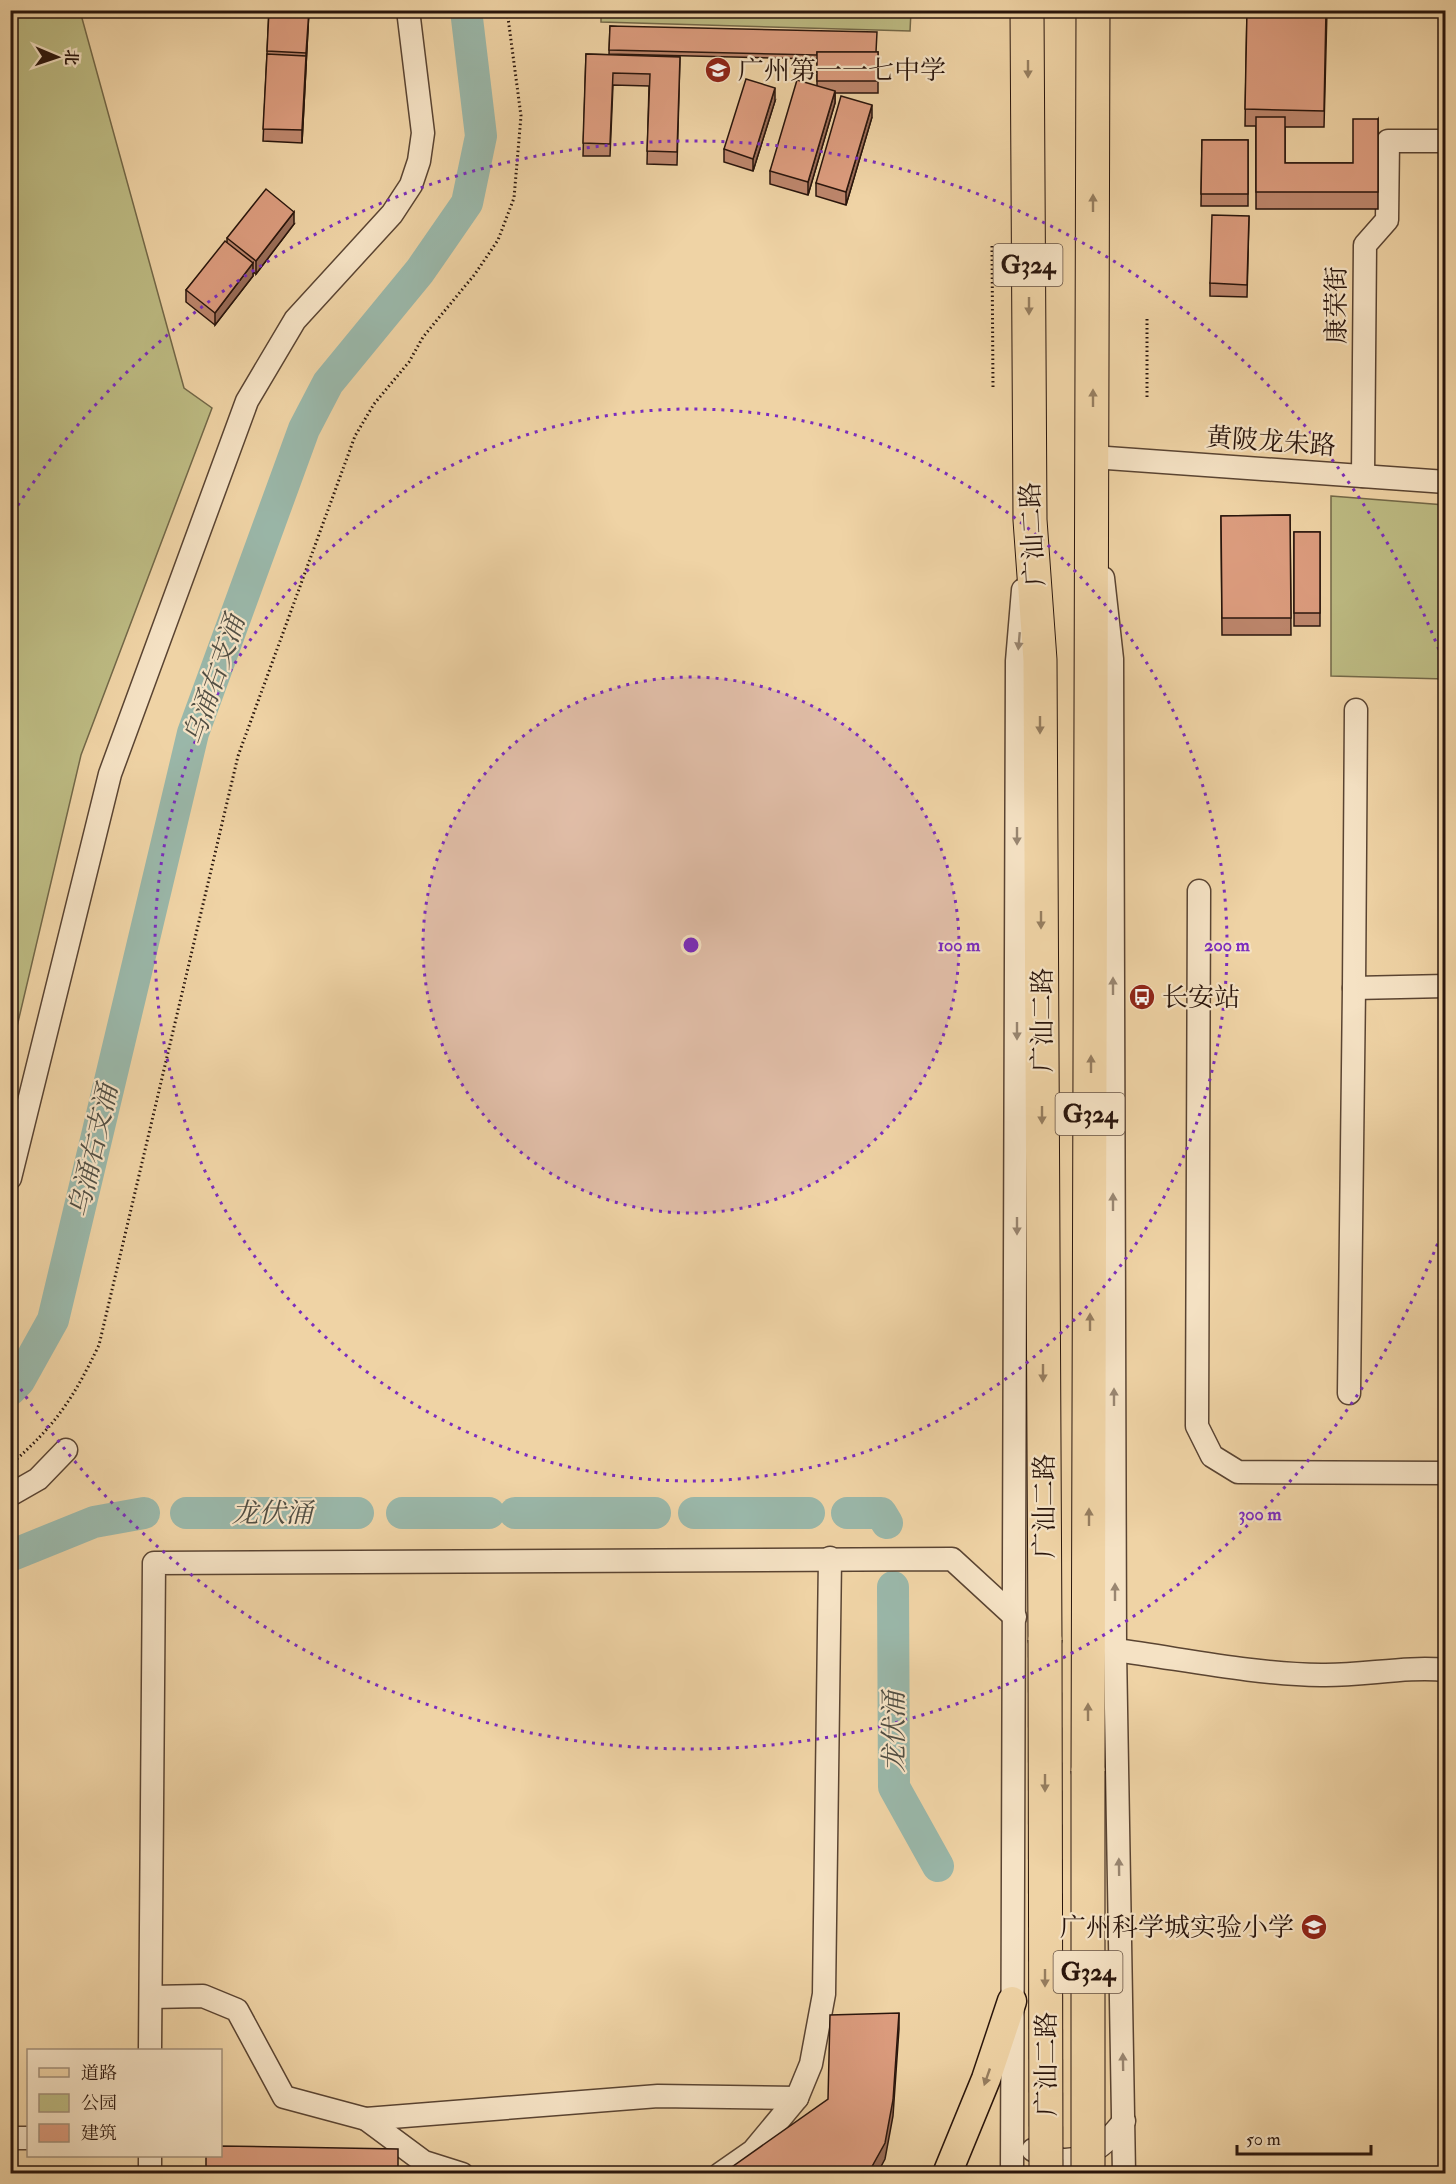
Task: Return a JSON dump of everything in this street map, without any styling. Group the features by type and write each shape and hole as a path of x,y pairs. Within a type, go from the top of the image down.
{"highway":[{"name":"广汕二路","path":"1027,10 1030,520 1040,660 1046,2174"},
{"name":"广汕二路","path":"1088,2174 1093,10"}],"main road":[{"path":"947,2174 982,2089 1012,2001"}],"street":[{"path":"10,1178 110,774 247,401 295,320 392,214 411,185 419,161 423,133 408,10"},
{"name":"康荣街","path":"1363,476 1365,245 1386,220 1388,141 1446,141"},
{"path":"1093,457 1101,562 1112,659 1115,1650 1124,2174"},
{"name":"黄陂龙朱路","path":"1093,457 1446,482"},
{"path":"1012,2174 1017,661 1030,520"},
{"path":"1349,1393 1356,710"},
{"path":"1199,891 1197,1426 1212,1456 1238,1472 1446,1473"},
{"path":"1354,988 1446,986"},
{"path":"10,1495 38,1479 66,1450"},
{"path":"720,2174 753,2151 797,2098 811,2064 824,1994 830,1558"},
{"path":"150,2049 154,1563 952,1559 1014,1617"},
{"path":"1115,1650 1271,1672 1320,1675 1417,1668 1446,1670"},
{"path":"151,1997 203,1996 237,2010 284,2097 366,2119 658,2096 797,2098"},
{"path":"366,2119 424,2168 462,2174"},
{"path":"1013,2123 1028,2147 1055,2158 1070,2159 1083,2158 1098,2151 1124,2121"},
{"path":"10,2138 27,2138"},
{"path":"150,2157 150,2174"}],"path":[{"path":"10,1465 42,1437 75,1394 99,1345 238,756 355,436 375,404 409,362 423,337 476,274 498,240 514,198 521,116 507,10"},
{"path":"992,246 993,387"},
{"path":"1147,319 1147,398"}],"green space":[{"path":"11,10 80,11 184,388 212,408 81,755 11,1052"},
{"path":"601,11 911,11 910,31 601,22"},
{"path":"1331,496 1445,505 1445,679 1331,676"}],"building":[{"path":"269,10 309,10 306,53 267,51"},
{"path":"1247,10 1326,10 1324,111 1245,109"},
{"path":"610,26 877,32 876,52 817,52 817,55 609,50"},
{"path":"817,52 878,52 878,81 817,81"},
{"path":"267,54 306,56 302,130 263,129"},
{"path":"586,54 680,57 677,152 647,151 650,74 613,73 610,144 583,143"},
{"path":"746,79 775,88 753,159 724,149"},
{"path":"797,80 835,91 808,182 770,171"},
{"path":"841,96 872,105 846,192 816,183"},
{"path":"1256,117 1285,117 1285,163 1353,163 1353,119 1378,119 1378,192 1256,192"},
{"path":"1202,140 1248,140 1248,194 1201,194"},
{"path":"266,189 294,212 256,261 227,238"},
{"path":"1212,215 1249,216 1247,285 1210,283"},
{"path":"225,241 253,263 215,313 186,290"},
{"path":"1290,515 1291,618 1222,618 1221,516"},
{"path":"1294,532 1320,532 1320,613 1294,613"},
{"path":"899,2013 893,2100 885,2143 870,2170 865,2174 722,2174 828,2099 830,2015"},
{"path":"222,2146 398,2149 398,2174 206,2174 206,2157 222,2157"},
{"path":"10,2167 87,2167 87,2174 10,2174"}],"waterway":[{"name":"乌涌右支涌","path":"10,1390 19,1381 53,1320 193,733 304,429 328,383 420,271 467,203 481,136 466,10"},
{"name":"龙伏涌","path":"10,1556 94,1522 144,1513"},
{"name":"龙伏涌","path":"186,1513 358,1513"},
{"name":"龙伏涌","path":"402,1513 489,1513"},
{"name":"龙伏涌","path":"515,1513 655,1513"},
{"name":"龙伏涌","path":"694,1513 809,1513"},
{"name":"龙伏涌","path":"847,1513 881,1513 887,1523"},
{"name":"龙伏涌","path":"893,1587 894,1787 938,1866"}],"place":[{"name":"广州第一一七中学","path":"718,70"},
{"name":"长安站","path":"1142,997"},
{"name":"广州科学城实验小学","path":"1314,1927"}]}
